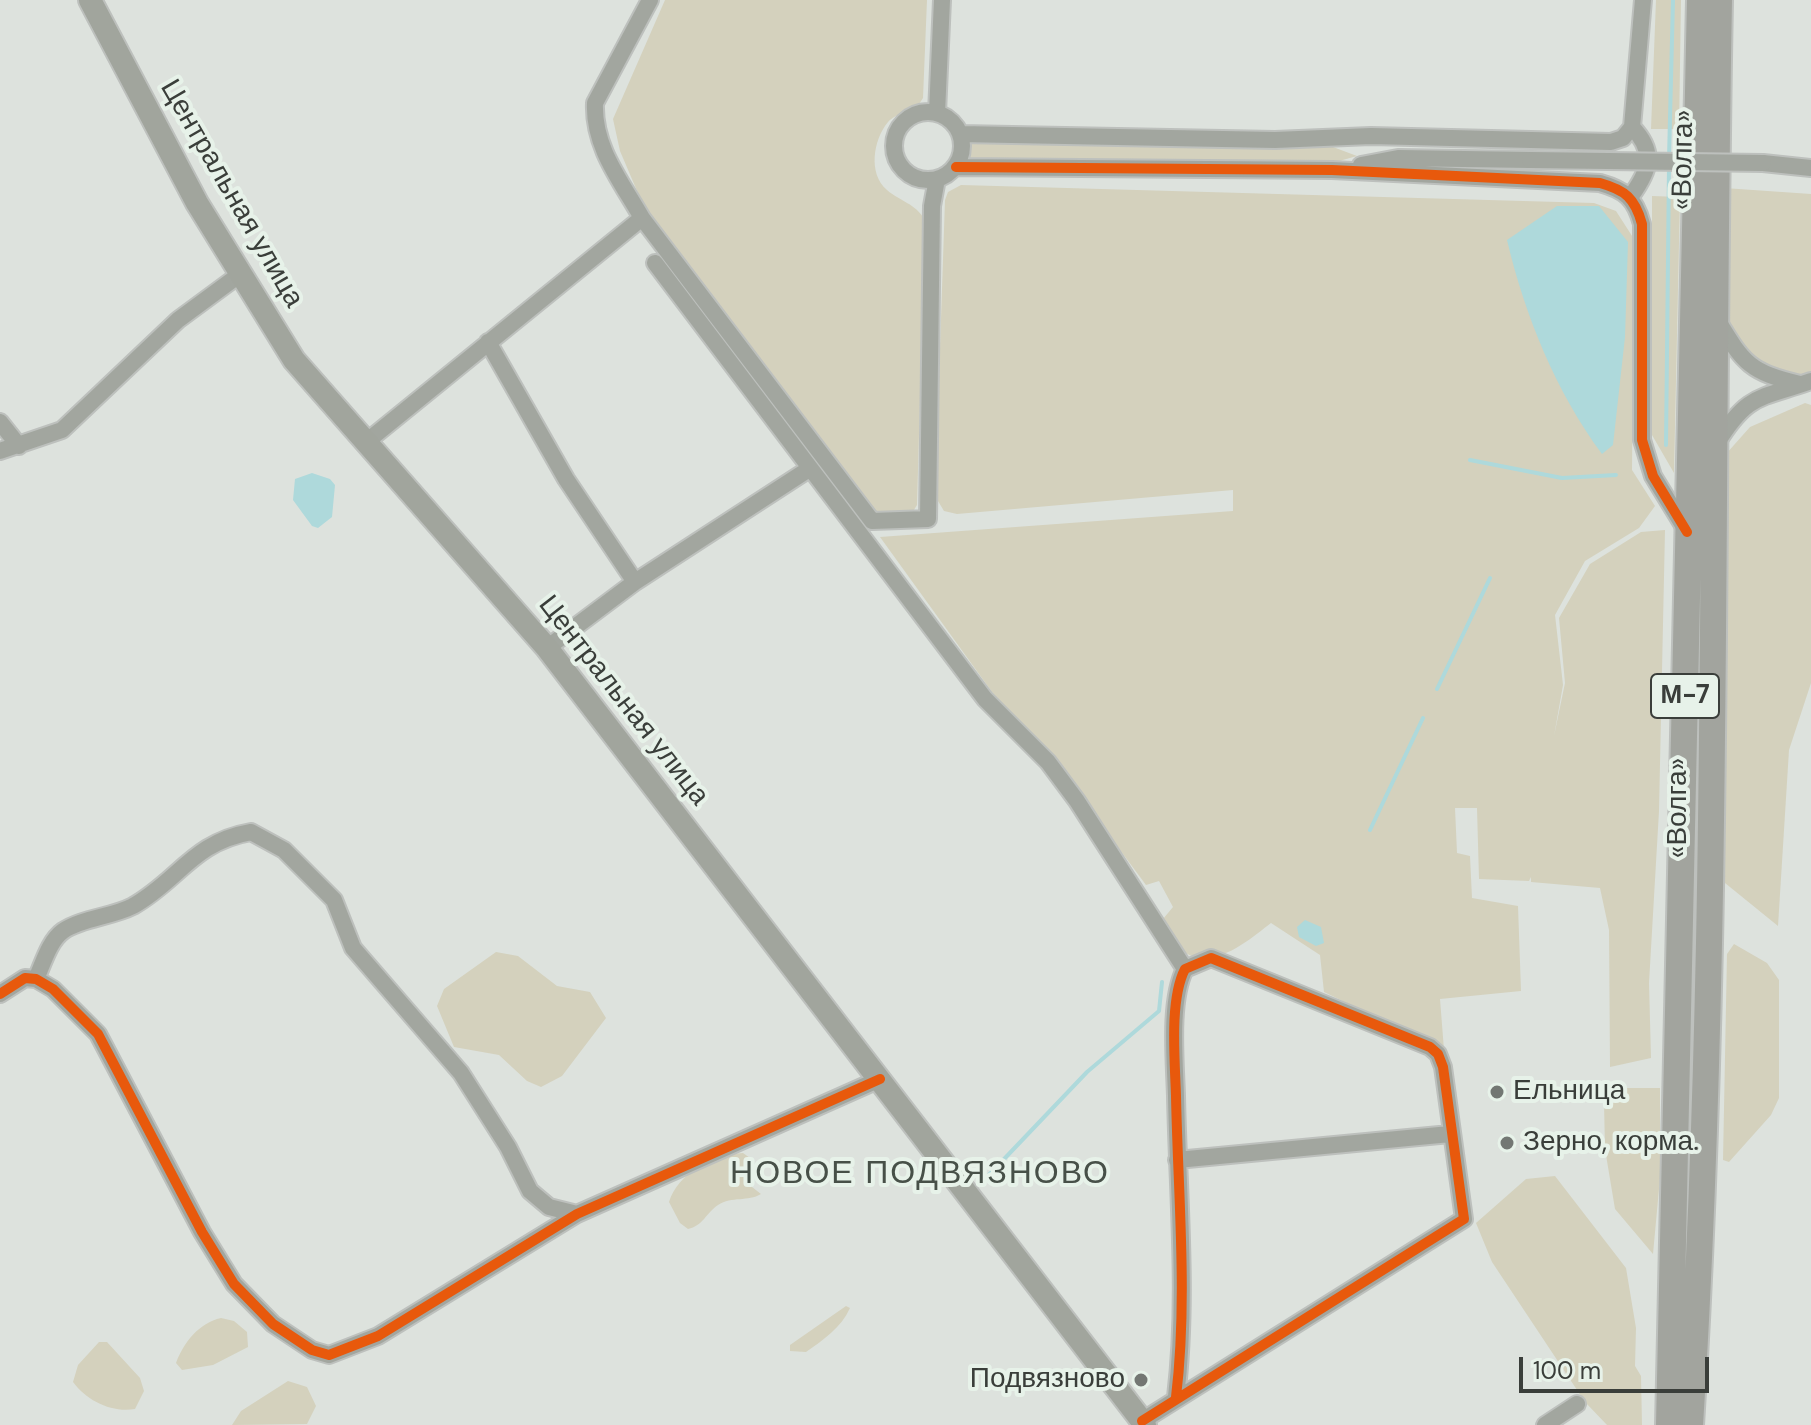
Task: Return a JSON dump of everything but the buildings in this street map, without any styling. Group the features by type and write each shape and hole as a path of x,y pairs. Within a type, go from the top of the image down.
{"highway":[{"name":"«Волга»","path":"1669,1425 1680,1065 1687,532 1700,0"},
{"name":"«Волга»","path":"1690,1425 1704,1198 1719,0"}],"main road":[{"name":"Центральная улица","path":"90,0 239,275 294,360 547,648 1144,1423"}],"street":[{"path":"650,0 595,103 594,121 601,147 642,218 872,521 928,519 932,206 937,179"},
{"path":"937,113 942,0"},
{"path":"960,134 1333,140 1371,136 1611,142 1623,138 1632,127 1643,0"},
{"path":"956,167 961,156 960,134 947,117 926,112 906,120 894,139 894,151 905,171 925,180 937,179 956,167 1332,170 1600,183 1631,196 1639,213 1643,237 1642,440 1653,476 1687,532"},
{"path":"1631,196 1647,172 1649,162 1644,139 1632,127"},
{"path":"1333,140 1398,158"},
{"path":"1332,170 1398,158 1763,163 1811,168"},
{"path":"365,443 642,218"},
{"path":"655,263 985,699 1048,762 1077,801 1185,969"},
{"path":"0,451 62,430 178,320 239,275"},
{"path":"1713,313 1736,352 1763,375 1806,383"},
{"path":"488,342 566,479 635,582"},
{"path":"1714,448 1736,412 1761,395 1806,383"},
{"path":"0,422 19,446"},
{"path":"547,648 635,582 809,469"},
{"path":"36,979 48,951 63,931 130,907 158,891 189,858 212,844 251,832 284,850 334,900 353,948 461,1073 508,1147 530,1191 549,1207 577,1214"},
{"path":"1144,1423 1176,1397 1290,1330 1464,1219 1443,1067 1438,1054 1430,1047 1211,958 1185,969 1177,992 1182,1344 1176,1397"},
{"path":"0,994 25,978 36,979 53,989 98,1034 195,1218 234,1284 273,1324 312,1350 329,1355 378,1336 577,1214 880,1079"},
{"path":"1177,1160 1450,1134"},
{"path":"1545,1425 1577,1404"}],"shaded area":[{"path":"665,0 927,0 923,98 916,107 888,122 879,138 875,157 881,183 917,210 925,220 917,505 912,513 875,519 646,212 620,151 613,119"},
{"path":"1656,0 1681,0 1679,129 1651,129"},
{"path":"970,140 1333,147 1357,156 1332,163 969,159"},
{"path":"961,185 1594,203 1616,211 1634,239 1632,470 1655,506 1639,528 1585,561 1555,615 1563,685 1554,736 1565,683 1559,618 1590,564 1641,532 1665,530 1659,811 1649,983 1651,1058 1610,1067 1609,930 1600,888 1531,882 1531,877 1529,881 1479,879 1477,808 1455,808 1457,853 1470,856 1472,898 1518,906 1521,991 1440,999 1444,1050 1324,992 1320,955 1271,923 1219,956 1195,957 1178,946 1163,919 1173,907 1159,881 1146,885 1062,772 992,692 880,537 1233,511 1233,490 957,514 944,511 935,496 945,200 948,192"},
{"path":"1724,188 1811,194 1811,373 1783,375 1770,369 1746,350 1728,325 1721,302"},
{"path":"1652,196 1680,197 1674,473 1652,435"},
{"path":"1805,403 1811,405 1811,683 1789,750 1778,926 1725,883 1726,454 1750,427"},
{"path":"1734,944 1767,963 1779,980 1779,1098 1771,1115 1729,1162 1723,1160 1727,954"},
{"path":"496,952 518,956 557,986 590,992 606,1018 562,1076 541,1087 527,1081 499,1055 454,1047 437,1006 444,989"},
{"path":"1622,1088 1660,1088 1660,1178 1653,1254 1615,1209 1605,1149 1604,1102"},
{"path":"743,1153 750,1158 752,1187 761,1194 723,1202 688,1229 680,1223 669,1202 680,1182 708,1162"},
{"path":"1555,1176 1626,1268 1636,1328 1635,1366 1641,1376 1642,1425 1607,1425 1585,1402 1492,1262 1476,1223 1526,1179"},
{"path":"846,1306 850,1308 846,1315 825,1338 806,1352 790,1351 790,1345"},
{"path":"221,1318 234,1321 247,1332 248,1347 213,1365 182,1370 176,1363 188,1341 206,1324"},
{"path":"99,1342 107,1342 140,1378 144,1391 135,1409 118,1409 101,1404 85,1395 73,1382 78,1365"},
{"path":"288,1381 307,1387 316,1406 307,1424 232,1425 241,1411"}],"water":[{"path":"1557,206 1599,206 1628,242 1625,337 1613,445 1602,454 1570,405 1544,352 1523,297 1507,240"},
{"path":"312,473 330,479 335,485 332,517 318,528 312,526 293,500 295,479"},
{"path":"1305,920 1321,927 1324,943 1316,946 1299,937 1297,927"}],"waterway":[{"path":"1669,158 1673,0"},
{"path":"1666,445 1669,166"},
{"path":"1470,460 1562,478 1616,475"},
{"path":"1437,689 1490,578"},
{"path":"1370,830 1423,718"},
{"path":"986,1178 1087,1072 1159,1011 1162,982"}],"cycle path":[{"path":"956,167 1332,170 1600,183 1616,189 1632,201 1642,224 1642,440 1653,476 1687,532"},
{"path":"1142,1421 1464,1219 1443,1067 1438,1054 1430,1047 1211,958 1185,969 1175,1014 1182,1285 1176,1397"},
{"path":"0,994 25,978 36,979 53,989 98,1034 202,1232 234,1284 273,1324 312,1350 329,1355 378,1336 577,1214 880,1079"}],"place":[{"name":"Ельница","path":"1497,1092"},
{"name":"Зерно, корма.","path":"1507,1143"},
{"name":"Подвязново","path":"1141,1380"}],"district":[{"name":"НОВОЕ ПОДВЯЗНОВО","path":"920,1175"}]}
